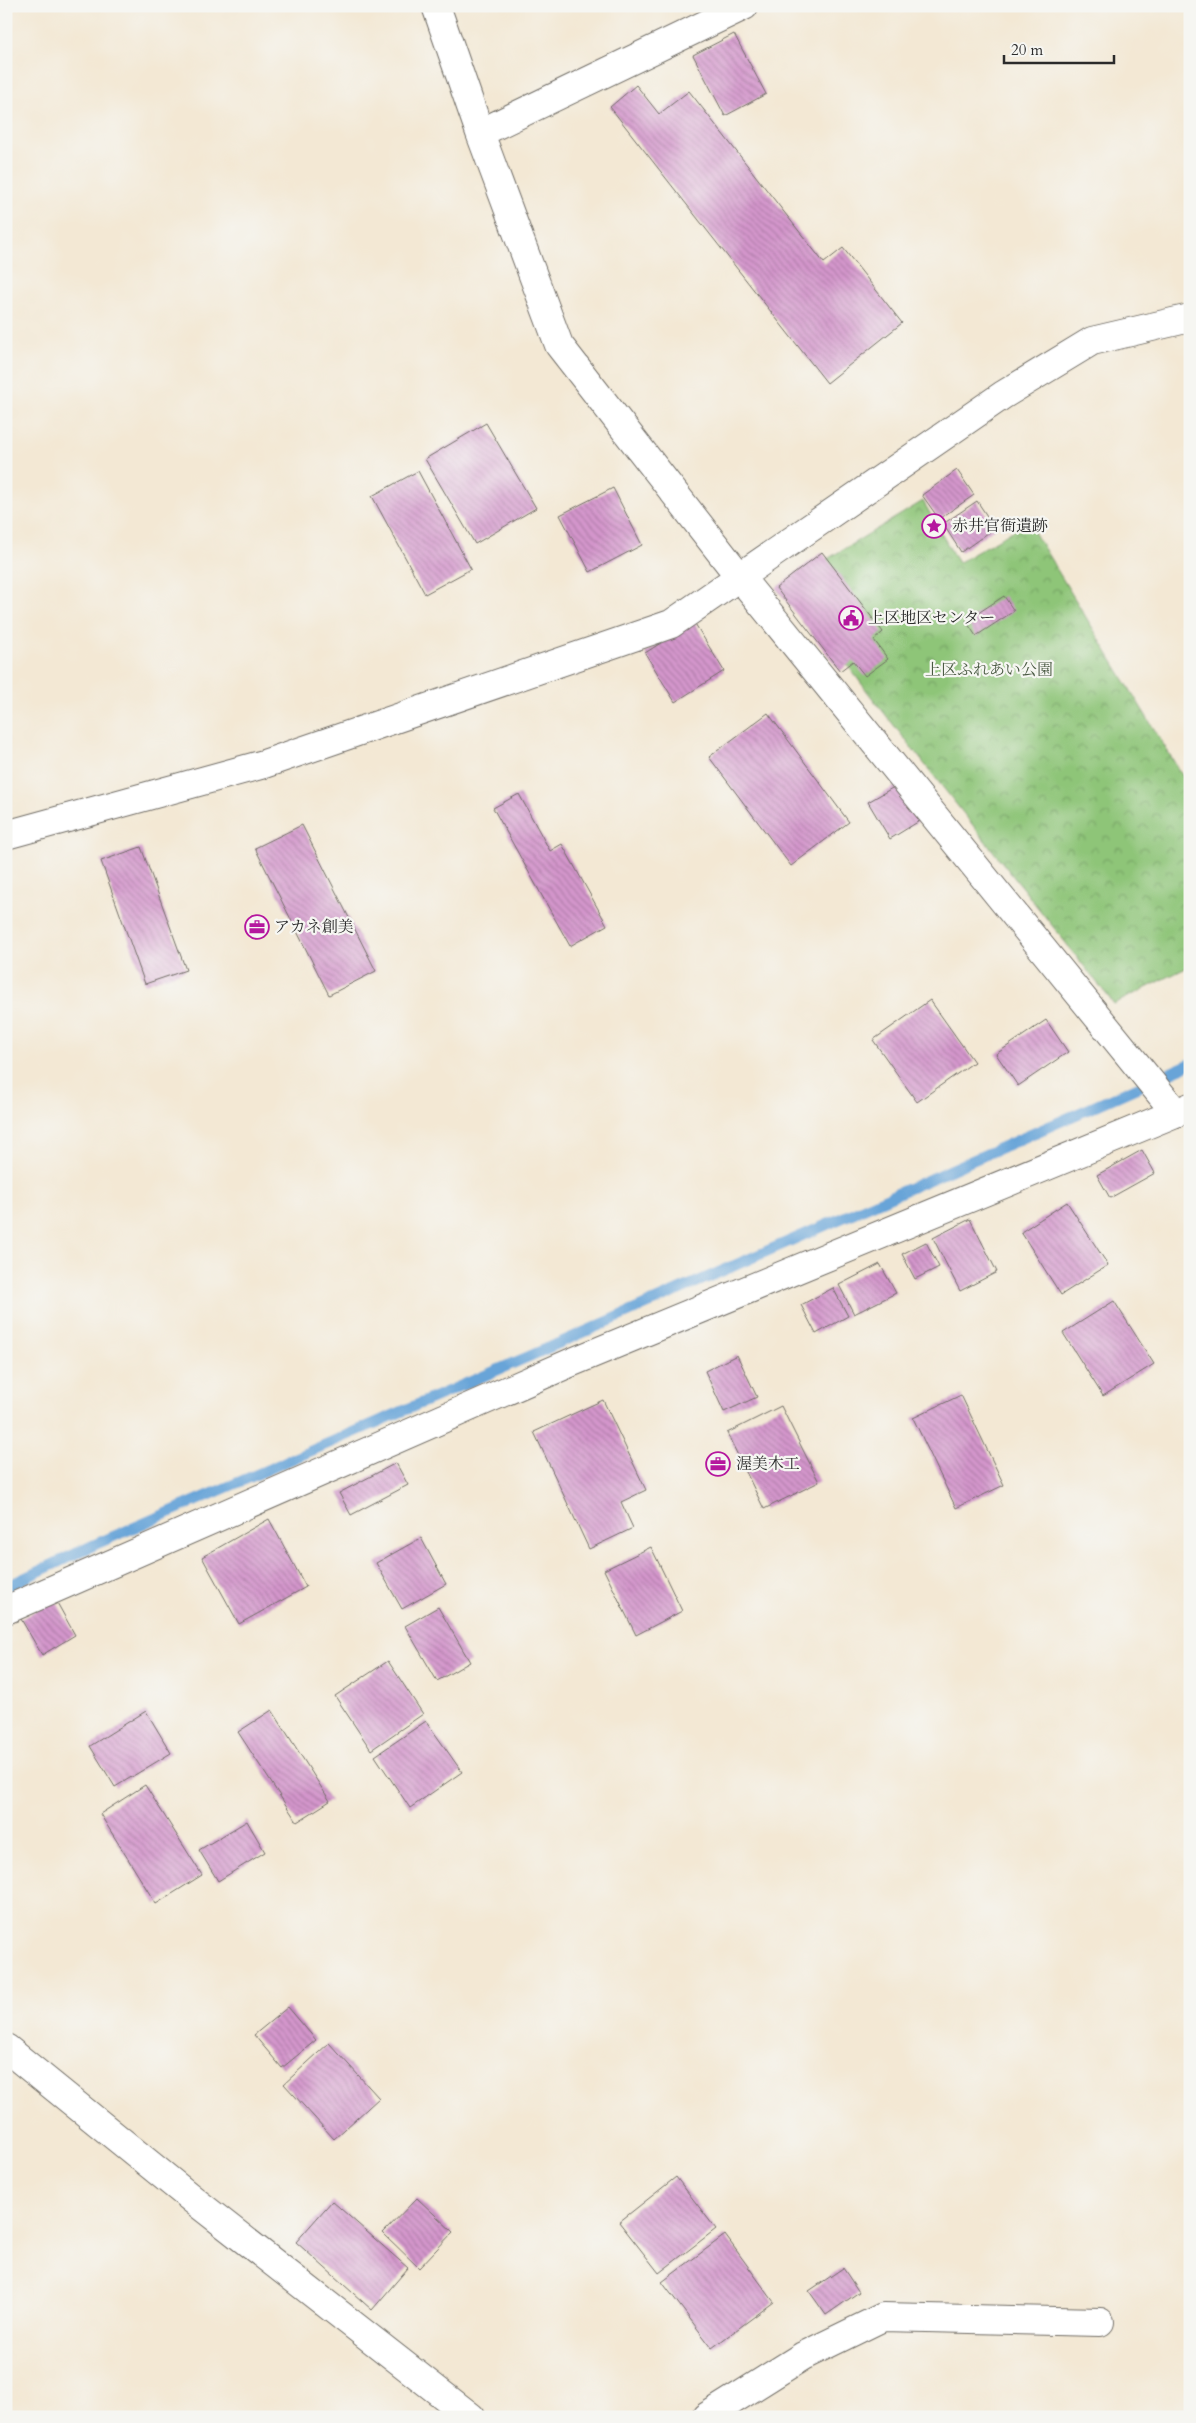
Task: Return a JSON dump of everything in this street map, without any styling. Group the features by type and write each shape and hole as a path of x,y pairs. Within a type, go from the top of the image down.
{"street":[{"path":"6,1610 570,1363 1183,1110 739,576 560,345 480,133 436,6"},
{"path":"480,133 744,6"},
{"path":"6,835 264,764 671,624 1004,395 1092,341 1190,318"},
{"path":"6,2048 196,2202 471,2417"},
{"path":"706,2417 803,2356 884,2317 1100,2322"}],"green space":[{"name":"上区ふれあい公園","path":"923,501 958,563 1028,522 1190,788 1190,966 1114,1004 870,695 786,584"}],"building":[{"path":"734,34 766,94 725,116 693,55"},
{"path":"636,85 659,114 689,91 824,263 843,248 902,323 827,383 610,107"},
{"path":"486,423 536,508 475,544 425,459"},
{"path":"957,470 974,495 939,519 922,495"},
{"path":"418,471 471,569 425,594 372,496"},
{"path":"613,488 642,545 590,572 560,515"},
{"path":"977,501 995,528 961,552 943,524"},
{"path":"822,552 883,632 874,640 888,659 865,676 853,661 840,671 776,588"},
{"path":"1004,596 1014,611 976,636 966,621"},
{"path":"694,622 724,671 675,702 645,653"},
{"path":"768,713 849,822 791,866 709,757"},
{"path":"899,784 921,820 890,839 868,802"},
{"path":"519,794 550,851 562,844 607,925 570,946 493,808"},
{"path":"302,825 376,971 329,995 255,848"},
{"path":"141,847 186,970 145,984 101,861"},
{"path":"930,1000 974,1062 917,1102 873,1040"},
{"path":"1046,1020 1068,1052 1018,1086 996,1054"},
{"path":"1142,1150 1155,1173 1110,1198 1097,1175"},
{"path":"1067,1202 1108,1265 1061,1295 1021,1232"},
{"path":"970,1219 997,1272 960,1291 933,1238"},
{"path":"926,1242 939,1267 915,1279 902,1254"},
{"path":"880,1264 896,1293 854,1314 839,1285"},
{"path":"833,1288 848,1316 816,1334 801,1305"},
{"path":"1114,1301 1154,1364 1103,1396 1063,1333"},
{"path":"737,1355 757,1397 724,1412 705,1371"},
{"path":"961,1395 1004,1485 956,1508 913,1418"},
{"path":"603,1400 646,1490 621,1502 633,1528 589,1549 534,1432"},
{"path":"781,1406 819,1482 764,1509 727,1433"},
{"path":"396,1463 408,1485 351,1515 339,1493"},
{"path":"269,1519 306,1587 239,1624 202,1557"},
{"path":"421,1538 446,1584 402,1609 376,1563"},
{"path":"651,1547 682,1611 636,1635 604,1570"},
{"path":"55,1599 75,1635 42,1655 21,1619"},
{"path":"438,1607 470,1662 437,1681 405,1626"},
{"path":"388,1661 423,1714 371,1750 335,1696"},
{"path":"272,1710 330,1801 297,1822 238,1732"},
{"path":"146,1711 171,1753 115,1787 90,1746"},
{"path":"426,1721 462,1772 410,1808 375,1756"},
{"path":"145,1785 202,1875 156,1904 100,1814"},
{"path":"247,1821 265,1852 218,1881 199,1850"},
{"path":"288,2007 316,2040 282,2068 254,2035"},
{"path":"329,2043 379,2098 334,2139 284,2084"},
{"path":"676,2177 716,2229 659,2273 619,2222"},
{"path":"417,2198 453,2232 419,2268 383,2233"},
{"path":"332,2201 408,2268 372,2310 296,2242"},
{"path":"725,2235 774,2302 712,2348 662,2282"},
{"path":"843,2268 859,2292 826,2315 809,2291"}],"waterway":[{"path":"6,1587 96,1544 530,1356 1190,1064"}],"place":[{"name":"赤井官衙遺跡","path":"934,526"},
{"name":"上区地区センター","path":"851,618"},
{"name":"アカネ創美","path":"257,927"},
{"name":"渥美木工","path":"718,1464"}]}
